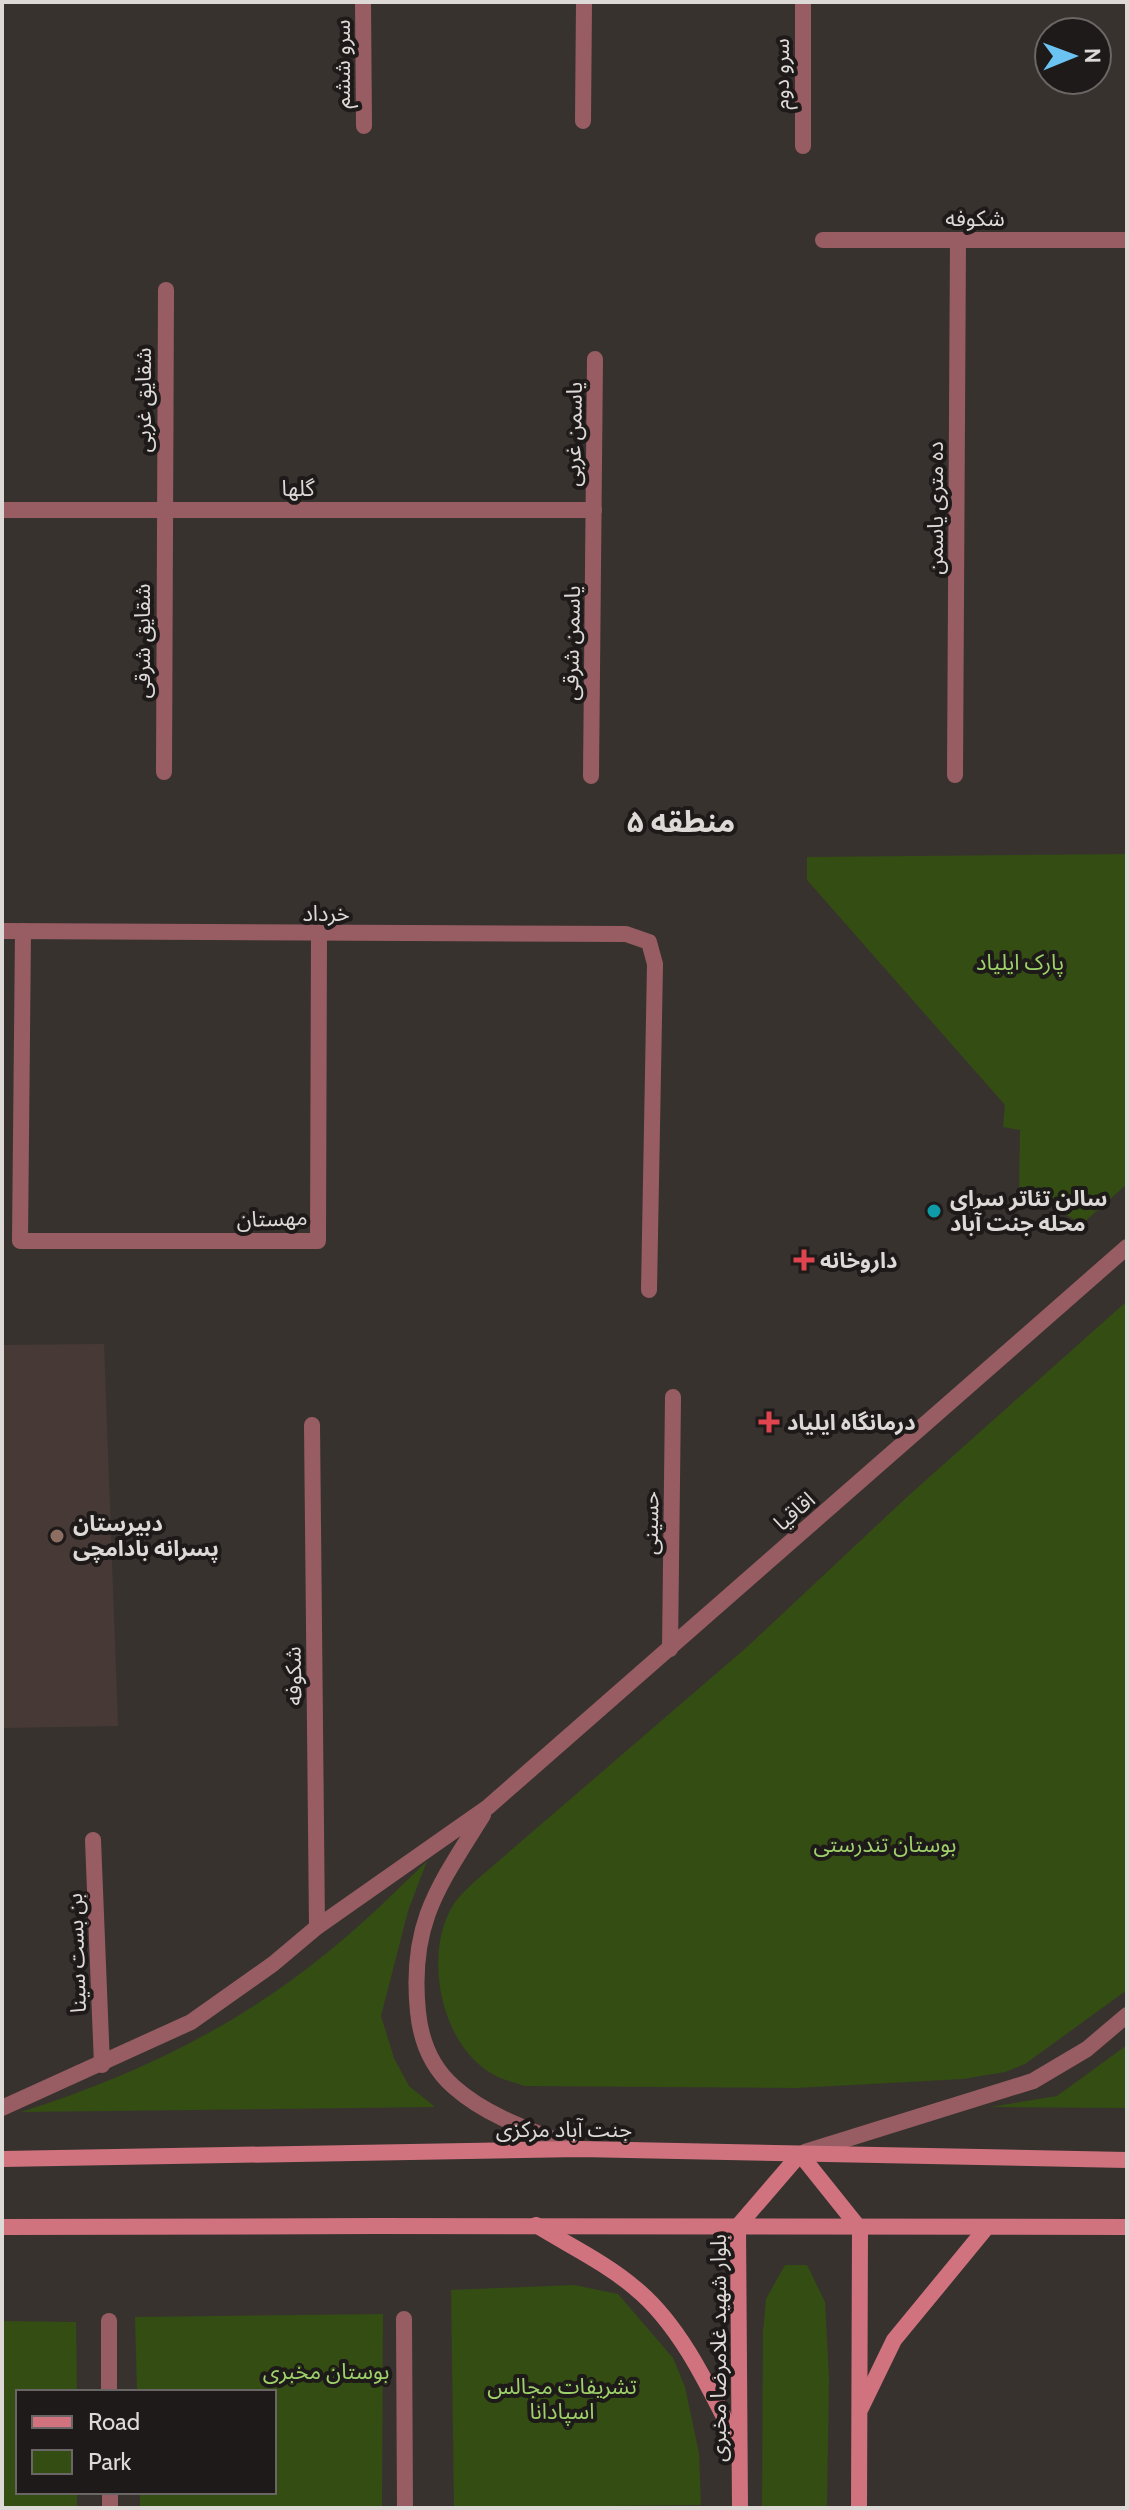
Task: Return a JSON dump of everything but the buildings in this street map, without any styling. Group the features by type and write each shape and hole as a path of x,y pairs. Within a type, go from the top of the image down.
{"main road":[{"name":"جنت آباد مرکزی","path":"2,2159 580,2149 1127,2160"},
{"name":"بلوار شهید غلامرضا مخبری","path":"740,2508 738,2226 800,2154"},
{"path":"800,2154 860,2229 859,2508"},
{"path":"535,2224 636,2288 695,2363 740,2451"},
{"path":"2,2227 535,2224 860,2229 1127,2227"},
{"path":"859,2414 894,2340 987,2227"}],"street":[{"name":"سرو ششم","path":"363,2 364,126"},
{"path":"583,121 584,2"},
{"name":"سرو دوم","path":"803,2 803,146"},
{"name":"شکوفه","path":"823,240 1127,240"},
{"name":"ده متری یاسمن","path":"955,775 958,240"},
{"name":"شقایق غربی","path":"165,510 166,290"},
{"name":"یاسمن غربی","path":"594,510 595,359"},
{"name":"گلها","path":"2,510 594,510"},
{"name":"شقایق شرقی","path":"164,772 165,510"},
{"name":"یاسمن شرقی","path":"591,776 594,510"},
{"name":"خرداد","path":"2,931 319,935 626,934 649,942 655,964 649,1290"},
{"name":"مهستان","path":"23,931 20,1241 318,1241 319,935"},
{"name":"اقاقیا","path":"488,1807 1127,1247"},
{"name":"حسینی","path":"670,1649 673,1397"},
{"name":"شکوفه","path":"312,1425 317,1927"},
{"path":"2,2108 191,2022 273,1964 317,1927 488,1807"},
{"path":"488,1807 450,1868 423,1921 414,1978 419,2029 433,2066 455,2088 492,2114 580,2149"},
{"name":"بن بست سینا","path":"93,1840 102,2065"},
{"path":"800,2154 1033,2081 1087,2049 1127,2015"},
{"path":"404,2319 405,2508"},
{"path":"109,2321 109,2390"}],"shaded area":[{"name":"دبیرستان پسرانه بادامچی","path":"104,1344 118,1726 2,1728 2,1345"}],"green space":[{"name":"پارک ایلیاد","path":"1127,854 1127,1184 1082,1224 1019,1187 1020,1130 1003,1127 1005,1105 807,880 807,857"},
{"name":"بوستان تندرستی","path":"1127,1301 1127,1990 1025,2064 1005,2072 963,2079 796,2088 524,2086 494,2075 476,2062 461,2044 450,2022 442,1999 439,1974 443,1927 459,1897 747,1647 907,1497"},
{"path":"427,1861 408,1911 381,2016 394,2058 409,2086 435,2107 21,2112 143,2066 257,2004 341,1941"},
{"path":"1127,2045 1127,2108 990,2107 1057,2096"},
{"path":"785,2265 807,2265 825,2302 829,2378 827,2508 762,2508 766,2299"},
{"name":"تشریفات مجالس اسپادانا","path":"574,2285 618,2294 673,2358 685,2387 699,2453 701,2505 454,2508 451,2290"},
{"name":"بوستان مخبری","path":"383,2314 382,2508 140,2508 140,2494 276,2494 276,2390 137,2390 135,2317"},
{"path":"2,2321 76,2322 77,2390 16,2390 16,2494 77,2494 77,2508 2,2508"}],"place":[{"name":"سالن تئاتر سرای محله جنت آباد","path":"934,1211"},
{"name":"داروخانه","path":"804,1260"},
{"name":"درمانگاه ایلیاد","path":"769,1422"},
{"name":"دبیرستان پسرانه بادامچی","path":"57,1536"}],"district":[{"name":"منطقه ۵","path":"681,822"}]}
